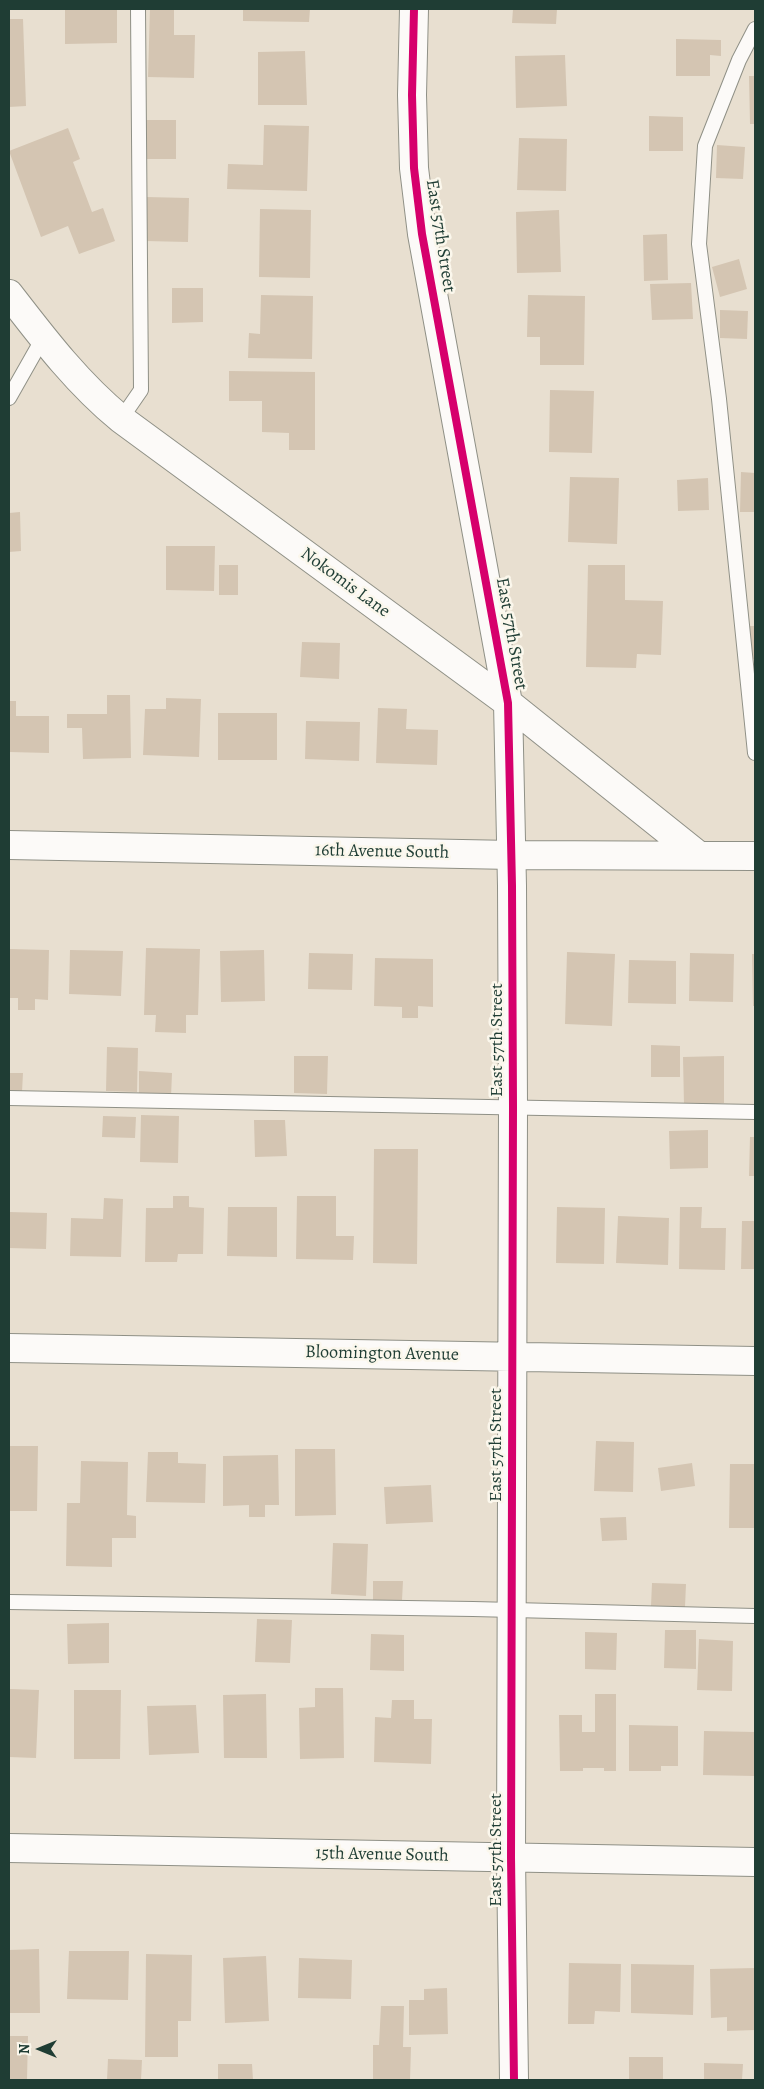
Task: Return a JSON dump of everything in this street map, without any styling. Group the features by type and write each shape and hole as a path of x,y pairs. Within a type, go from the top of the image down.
{"street":[{"name":"East 57th Street","path":"414,9 412,95 414,159 422,234 508,703 512,855 514,1107 511,1857 514,2080"},
{"name":"Nokomis Lane","path":"9,294 43,338 95,398 508,703 698,855"},
{"name":"16th Avenue South","path":"9,845 512,855 755,856"},
{"name":"Bloomington Avenue","path":"9,1348 755,1361"},
{"name":"15th Avenue South","path":"9,1848 755,1862"}],"lane":[{"path":"121,419 141,390 138,9"},
{"path":"755,28 739,60 705,146 699,244 719,399 755,753"},
{"path":"9,398 43,338"},
{"path":"9,1098 755,1112"},
{"path":"9,1602 755,1616"}],"building":[{"path":"65,9 117,9 117,43 65,44"},
{"path":"150,9 174,9 174,35 195,35 194,78 148,77"},
{"path":"243,9 310,9 309,22 243,21"},
{"path":"513,9 557,9 556,24 512,23"},
{"path":"9,19 23,19 26,106 9,107"},
{"path":"676,39 721,40 721,56 710,55 710,76 676,76"},
{"path":"305,51 307,105 258,105 258,52"},
{"path":"565,55 567,106 516,108 515,56"},
{"path":"749,76 755,76 755,124 750,124"},
{"path":"649,116 683,117 683,151 649,151"},
{"path":"142,120 176,120 176,159 141,159"},
{"path":"264,125 309,126 307,191 227,189 228,164 263,165"},
{"path":"68,128 80,159 73,162 92,212 103,208 115,241 79,254 68,226 41,237 9,151"},
{"path":"519,138 567,139 566,191 517,190"},
{"path":"717,145 745,147 743,179 716,178"},
{"path":"146,197 189,198 188,242 145,241"},
{"path":"260,209 311,210 310,278 259,277"},
{"path":"559,210 561,272 517,273 516,212"},
{"path":"667,234 668,280 644,281 643,235"},
{"path":"739,259 747,289 720,297 712,267"},
{"path":"691,283 693,319 652,320 650,284"},
{"path":"172,288 203,288 203,322 172,323"},
{"path":"261,295 313,296 312,359 248,358 249,333 260,334"},
{"path":"528,295 585,296 584,365 540,365 540,337 527,337"},
{"path":"720,310 748,311 747,339 720,338"},
{"path":"229,371 315,372 315,450 289,450 289,433 262,432 262,401 229,401"},
{"path":"550,390 594,391 592,453 549,452"},
{"path":"741,472 755,473 755,512 740,512"},
{"path":"570,477 619,478 617,544 568,542"},
{"path":"708,478 709,510 678,511 677,480"},
{"path":"20,512 21,551 9,552 9,513"},
{"path":"166,546 215,546 214,591 166,590"},
{"path":"219,565 238,565 238,595 219,595"},
{"path":"588,565 625,565 625,600 663,601 661,655 637,654 636,668 586,667"},
{"path":"750,626 755,626 755,659 750,659"},
{"path":"302,642 340,643 339,679 300,677"},
{"path":"107,695 130,695 131,758 83,759 82,728 67,728 67,714 107,714"},
{"path":"166,698 201,699 199,757 143,755 145,709 166,709"},
{"path":"9,701 16,701 16,716 49,716 49,753 9,752"},
{"path":"378,708 407,709 406,729 438,730 437,765 376,763"},
{"path":"218,713 277,713 277,760 218,760"},
{"path":"306,721 360,722 359,761 305,759"},
{"path":"146,948 200,949 198,1015 186,1015 186,1033 155,1032 156,1015 144,1015"},
{"path":"9,949 49,950 48,1000 35,999 35,1010 18,1010 18,998 9,998"},
{"path":"70,950 123,951 121,996 69,994"},
{"path":"264,950 265,1001 221,1002 220,951"},
{"path":"567,952 615,954 612,1026 565,1024"},
{"path":"309,953 353,954 352,990 308,989"},
{"path":"690,953 734,954 733,1002 689,1001"},
{"path":"752,954 755,954 755,1006 753,1006"},
{"path":"375,958 433,959 433,1007 418,1006 418,1018 402,1018 402,1007 374,1006"},
{"path":"629,960 676,961 676,1004 628,1003"},
{"path":"651,1045 680,1046 680,1077 651,1077"},
{"path":"107,1047 138,1048 137,1092 106,1091"},
{"path":"294,1056 328,1056 327,1094 294,1093"},
{"path":"724,1056 724,1103 684,1105 683,1057"},
{"path":"139,1071 172,1073 171,1097 139,1096"},
{"path":"9,1073 23,1073 22,1092 9,1091"},
{"path":"141,1115 179,1116 178,1163 140,1162"},
{"path":"103,1116 136,1117 135,1138 102,1137"},
{"path":"254,1120 285,1120 287,1156 255,1157"},
{"path":"708,1130 708,1168 670,1169 669,1131"},
{"path":"750,1137 755,1137 755,1176 749,1176"},
{"path":"374,1149 418,1149 417,1264 373,1263"},
{"path":"173,1196 189,1196 189,1207 204,1208 203,1254 178,1254 177,1262 145,1262 146,1208 173,1208"},
{"path":"297,1196 336,1196 336,1236 354,1236 353,1260 296,1259"},
{"path":"104,1198 123,1199 121,1257 70,1256 71,1218 103,1219"},
{"path":"228,1207 277,1207 277,1257 227,1256"},
{"path":"557,1207 605,1208 604,1264 556,1263"},
{"path":"680,1207 702,1207 701,1228 726,1228 725,1270 679,1269"},
{"path":"9,1212 47,1213 46,1249 9,1248"},
{"path":"618,1216 669,1218 668,1265 616,1263"},
{"path":"742,1221 755,1221 755,1269 741,1269"},
{"path":"596,1441 634,1442 633,1492 594,1491"},
{"path":"9,1446 38,1446 37,1511 9,1511"},
{"path":"295,1449 335,1449 336,1515 295,1516"},
{"path":"148,1452 178,1452 178,1463 206,1464 205,1503 146,1502"},
{"path":"278,1455 279,1505 265,1505 265,1517 249,1517 249,1505 223,1506 223,1456"},
{"path":"81,1461 128,1462 127,1515 136,1516 136,1538 112,1538 112,1567 66,1566 67,1503 80,1503"},
{"path":"692,1463 695,1486 661,1491 658,1468"},
{"path":"730,1464 755,1464 755,1528 729,1528"},
{"path":"431,1485 433,1522 386,1524 384,1487"},
{"path":"626,1517 627,1540 602,1541 600,1518"},
{"path":"333,1543 368,1544 366,1596 331,1594"},
{"path":"373,1581 403,1581 402,1600 373,1600"},
{"path":"652,1583 686,1584 685,1607 651,1606"},
{"path":"257,1619 292,1620 290,1663 255,1662"},
{"path":"109,1623 109,1663 68,1664 67,1624"},
{"path":"665,1630 696,1630 696,1669 664,1668"},
{"path":"585,1632 617,1633 616,1670 585,1669"},
{"path":"371,1634 404,1635 404,1671 370,1670"},
{"path":"699,1639 733,1641 732,1691 697,1690"},
{"path":"315,1688 343,1688 344,1758 300,1759 299,1708 315,1707"},
{"path":"9,1689 39,1690 36,1758 9,1757"},
{"path":"74,1690 121,1690 120,1759 74,1759"},
{"path":"266,1694 267,1758 224,1758 223,1695"},
{"path":"595,1694 616,1694 616,1771 604,1771 604,1768 583,1768 583,1771 560,1771 559,1715 582,1715 582,1732 595,1732"},
{"path":"392,1700 414,1700 414,1719 432,1719 431,1764 374,1762 375,1717 391,1718"},
{"path":"196,1705 199,1753 149,1755 147,1706"},
{"path":"629,1725 678,1726 678,1766 661,1766 661,1771 629,1771"},
{"path":"704,1731 755,1732 755,1776 703,1775"},
{"path":"39,1949 40,2013 9,2013 9,1950"},
{"path":"69,1951 129,1951 128,2000 67,1999"},
{"path":"146,1954 192,1955 191,2021 178,2021 178,2057 145,2057"},
{"path":"266,1956 269,2021 225,2023 223,1958"},
{"path":"299,1958 352,1960 351,1999 298,1998"},
{"path":"569,1963 621,1964 620,2012 595,2011 594,2024 568,2024"},
{"path":"631,1964 694,1965 693,2015 631,2013"},
{"path":"755,1968 755,2030 727,2031 727,2017 711,2018 710,1969"},
{"path":"447,1988 448,2034 409,2035 409,2000 424,2000 424,1989"},
{"path":"381,2006 404,2006 403,2047 411,2047 410,2080 373,2080 373,2045 379,2045"},
{"path":"9,2036 28,2036 27,2080 9,2080"},
{"path":"629,2057 663,2057 663,2080 629,2080"},
{"path":"108,2059 142,2060 141,2080 107,2080"},
{"path":"704,2063 743,2064 742,2080 704,2080"},
{"path":"218,2064 252,2064 253,2080 218,2080"}],"cycle path":[{"path":"414,9 412,95 414,168 422,234 508,703 512,886 513,1107 511,1857 514,2080"}]}
